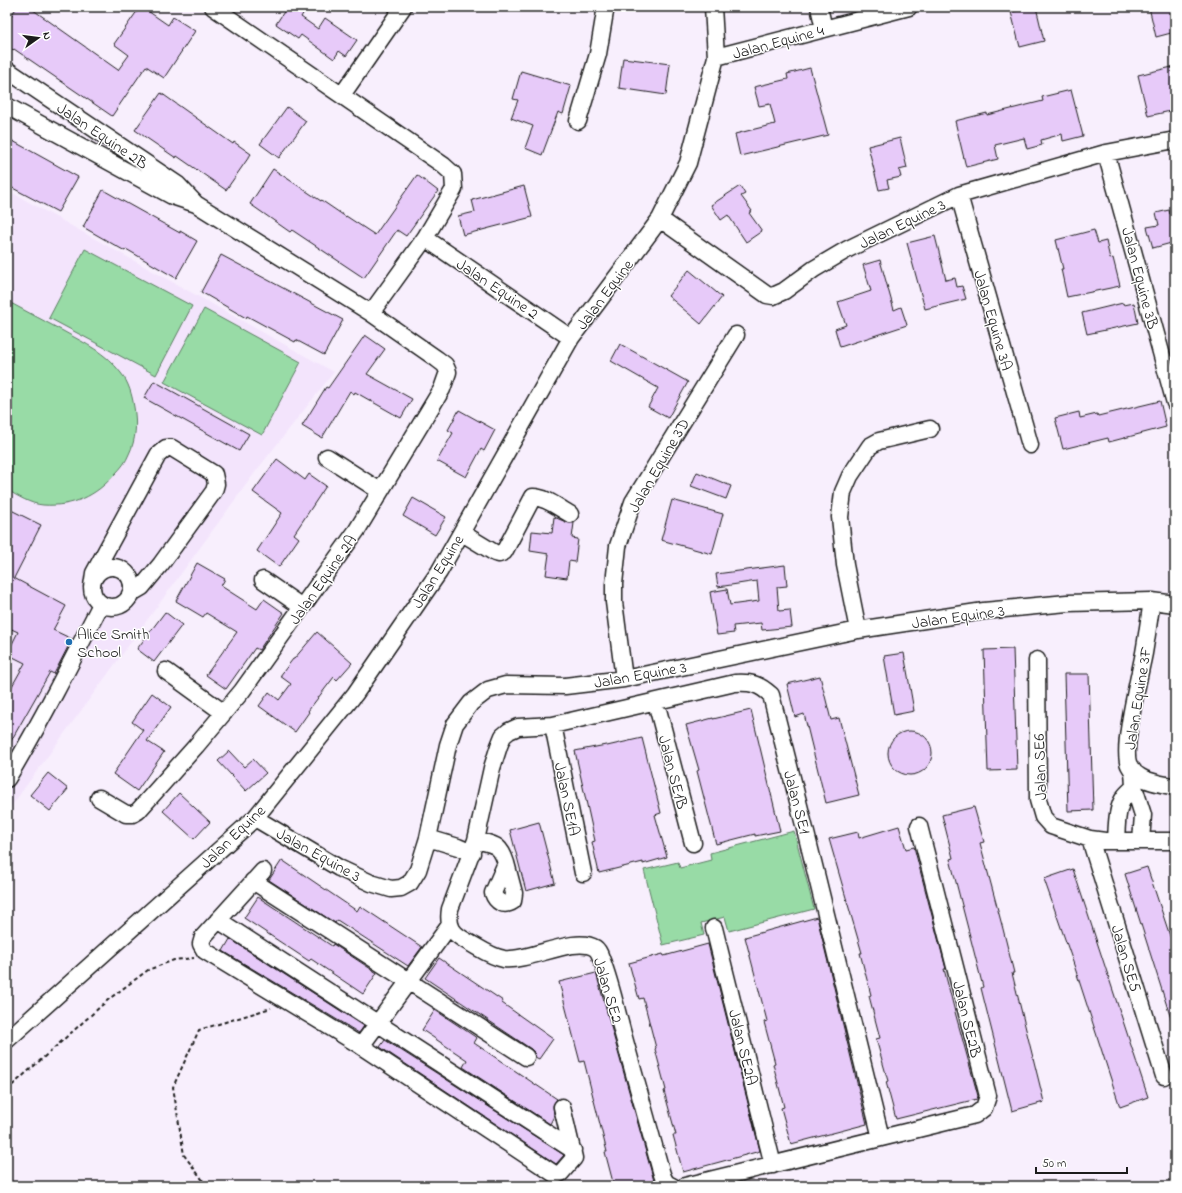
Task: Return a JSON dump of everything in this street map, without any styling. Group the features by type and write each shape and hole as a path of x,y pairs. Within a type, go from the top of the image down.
{"street":[{"path":"213,7 342,95 453,174 454,189 425,238 371,313"},
{"path":"342,95 402,7"},
{"path":"578,121 598,54 605,12 604,7"},
{"name":"Jalan Equine","path":"7,1040 255,818 355,694 439,572 571,338 660,219 688,164 716,57 713,7"},
{"path":"819,7 824,29"},
{"name":"Jalan Equine 4","path":"716,57 909,7"},
{"name":"Jalan Equine 2B","path":"7,70 178,185 196,204"},
{"name":"Jalan Equine 2B","path":"7,106 172,196 196,204 371,313"},
{"name":"Jalan Equine 3","path":"660,219 767,294 773,296 784,291 814,269 848,249 959,195 1106,153 1175,140"},
{"name":"Jalan Equine 3B","path":"1106,153 1175,403"},
{"name":"Jalan Equine 3A","path":"959,195 1030,445"},
{"name":"Jalan Equine 2","path":"425,238 571,338"},
{"name":"Jalan Equine 2A","path":"99,798 126,814 133,814 138,811 224,713 242,691 357,530 442,389 448,372 446,365 371,313"},
{"name":"Jalan Equine 3D","path":"624,679 614,602 614,584 618,546 633,502 736,335"},
{"path":"858,630 845,565 840,517 843,492 850,476 870,446 879,441 930,429"},
{"path":"93,580 97,573 104,569 111,567 119,568 126,573 130,579 132,587 126,601 120,606 112,607 101,604 93,595 92,587 93,580 94,573 158,455 166,448 172,448 214,474 216,484 214,491 161,564 142,587 130,594"},
{"path":"327,457 380,491"},
{"path":"462,532 499,554 504,552 532,498 538,497 570,514"},
{"path":"263,580 302,607"},
{"name":"Jalan Equine 3","path":"255,818 339,868 371,883 391,889 401,888 410,883 415,877 428,838 448,745 455,724 471,703 488,690 506,685 565,686 624,679 858,630 984,611 1067,603 1152,601 1175,604"},
{"name":"Jalan Equine 3F","path":"1152,601 1144,653 1127,739 1128,765 1141,777 1150,781 1175,787"},
{"path":"7,778 65,675 101,604"},
{"name":"Jalan SE6","path":"1037,660 1038,800 1043,817 1051,826 1090,840 1175,841"},
{"path":"166,671 224,713"},
{"name":"Jalan SE1","path":"474,846 492,768 503,736 509,730 518,727 548,726 736,683 748,682 762,687 770,695 806,833 881,1138"},
{"name":"Jalan SE1B","path":"656,702 693,843"},
{"name":"Jalan SE1A","path":"548,726 583,873"},
{"path":"1133,770 1134,787 1143,815 1142,841"},
{"path":"1116,841 1118,816 1122,802 1125,796 1134,787"},
{"name":"Jalan SE2B","path":"881,1138 975,1115 984,1108 988,1096 919,826"},
{"path":"428,838 458,847 497,846 503,853 506,863"},
{"name":"Jalan SE5","path":"1090,840 1164,1076"},
{"path":"361,1046 450,925 450,909 474,846"},
{"path":"526,1058 408,982 258,876 201,940 202,948 205,951 361,1046 554,1174 558,1175 573,1161 574,1158 562,1107"},
{"path":"218,920 573,1150"},
{"name":"Jalan SE2","path":"450,925 453,932 459,937 495,957 503,959 517,958 577,944 588,944 596,949 601,957 616,1008 661,1171 668,1185 672,1186"},
{"name":"Jalan SE2A","path":"714,928 773,1166"},
{"path":"685,1186 773,1166 881,1138"}],"path":[{"path":"7,1090 109,999 148,970 174,960 194,958 200,960"},
{"path":"207,1186 184,1154 173,1087 198,1030 271,1009"}],"shaded area":[{"name":"Alice Smith School","path":"7,190 334,372 256,471 7,812"}],"green space":[{"path":"85,249 192,306 156,375 49,318"},
{"path":"7,301 80,340 102,354 121,373 130,389 136,425 133,443 128,457 108,482 92,494 74,502 43,505 33,503 7,490"},
{"path":"204,309 301,362 262,435 164,382"},
{"path":"794,831 814,909 729,931 725,917 701,923 704,935 663,945 644,870 678,862 680,868 711,860 710,853"}],"building":[{"path":"17,7 29,7 118,70 129,55 114,44 140,7 168,25 173,17 195,31 164,78 146,66 112,116 14,49 13,50 7,46 7,22"},
{"path":"287,7 307,7 301,17 318,29 325,18 357,40 346,56 339,51 334,59 301,35 298,39 276,24"},
{"path":"1036,7 1044,41 1020,47 1011,12"},
{"path":"1149,7 1173,7 1175,13 1175,32 1156,37"},
{"path":"623,58 670,64 666,95 619,88"},
{"path":"1172,67 1175,78 1175,110 1148,116 1138,75"},
{"path":"810,68 828,135 740,156 735,134 775,124 770,104 759,106 754,87 788,79 787,74"},
{"path":"521,71 571,86 563,114 558,112 542,155 525,148 533,126 511,118 518,100 513,99"},
{"path":"1071,90 1083,136 1063,141 1062,134 1041,140 1042,145 1027,149 1024,138 995,145 998,159 966,167 955,121 987,113 987,115 1043,101 1042,97"},
{"path":"161,93 233,144 234,142 251,154 226,190 177,156 176,158 135,130"},
{"path":"287,107 306,121 279,158 260,144"},
{"path":"900,138 907,168 899,170 901,177 887,180 889,188 879,190 868,146"},
{"path":"11,140 78,177 58,212 7,185 7,147"},
{"path":"273,169 375,235 417,175 438,191 406,236 397,230 364,278 292,230 290,232 250,204"},
{"path":"524,186 532,217 463,235 458,216 475,212 472,200"},
{"path":"740,186 745,194 741,196 752,211 749,213 762,231 746,242 728,215 721,220 711,205"},
{"path":"103,190 197,241 176,278 126,249 125,251 83,227"},
{"path":"1169,210 1170,214 1175,213 1175,242 1153,248 1147,227 1159,225 1156,213"},
{"path":"1094,230 1098,243 1106,241 1110,259 1113,258 1120,286 1067,297 1061,269 1063,269 1056,240"},
{"path":"935,236 946,280 955,278 957,287 962,286 966,299 925,309 907,243"},
{"path":"221,255 343,320 324,355 296,340 295,342 247,316 246,318 201,292"},
{"path":"880,260 894,310 901,307 907,325 840,347 835,329 846,325 838,302 871,291 863,265"},
{"path":"689,270 722,297 701,324 668,296"},
{"path":"1123,303 1124,305 1134,303 1138,323 1087,334 1082,313"},
{"path":"365,335 385,349 367,374 412,399 401,418 355,392 354,394 350,391 322,438 302,426 326,387 328,388"},
{"path":"620,344 688,382 668,418 648,407 658,388 611,361"},
{"path":"154,381 249,434 239,451 144,398"},
{"path":"1160,401 1166,427 1109,442 1108,438 1063,449 1055,418 1079,412 1080,418 1097,414 1098,416"},
{"path":"459,410 495,430 484,451 481,449 466,477 437,461 453,433 448,430"},
{"path":"277,459 305,480 309,474 326,486 294,534 299,538 279,567 257,551 282,513 253,492"},
{"path":"697,472 731,486 726,499 691,486"},
{"path":"413,498 446,517 435,535 403,516"},
{"path":"672,500 723,514 712,554 661,540"},
{"path":"7,508 41,525 14,578 66,606 53,630 72,639 54,674 50,672 7,748 7,695 25,663 7,654 18,632 7,627"},
{"path":"554,517 566,522 574,523 572,538 578,539 575,562 569,561 567,578 546,575 549,554 530,551 532,531 552,533"},
{"path":"197,563 225,579 221,586 257,609 264,599 284,613 259,650 255,648 226,689 206,675 237,632 206,613 203,617 176,601"},
{"path":"785,565 787,586 777,587 779,611 790,610 792,627 762,630 761,623 733,626 734,633 717,635 710,592 727,589 730,605 759,601 757,581 718,587 716,574"},
{"path":"165,612 182,625 154,662 137,649"},
{"path":"317,632 352,663 337,680 334,677 308,711 309,712 295,732 259,706 269,692 279,700 291,684 280,676"},
{"path":"1013,649 1017,770 988,771 984,650"},
{"path":"904,653 914,711 894,715 884,656"},
{"path":"1064,674 1089,674 1093,810 1068,811"},
{"path":"820,676 831,720 839,718 859,795 826,803 804,714 795,717 787,684"},
{"path":"152,693 171,707 147,741 164,752 137,791 113,774 143,730 132,722"},
{"path":"751,710 780,831 755,836 755,834 716,844 697,771 699,770 686,725"},
{"path":"906,731 914,731 926,737 932,749 932,757 926,769 914,775 906,775 894,769 888,757 888,749 894,737"},
{"path":"642,738 661,813 655,815 667,857 643,864 643,862 599,873 592,842 595,841 575,751"},
{"path":"229,751 244,767 253,759 266,773 246,791 218,761"},
{"path":"48,773 68,789 50,811 30,795"},
{"path":"179,793 210,822 194,839 163,811"},
{"path":"974,807 984,842 980,843 1014,973 1012,973 1044,1102 1012,1111 981,988 983,987 950,859 953,858 942,815"},
{"path":"539,822 555,883 526,891 510,830"},
{"path":"899,826 906,849 914,847 946,969 944,969 955,1012 978,1096 977,1099 896,1119 886,1082 888,1081 876,1039 880,1038 869,996 871,995 860,953 862,953 829,839 858,832 859,838"},
{"path":"282,860 357,911 360,906 422,947 408,966 337,920 335,923 269,880"},
{"path":"1147,867 1175,951 1175,1024 1173,1025 1125,874"},
{"path":"1073,869 1148,1097 1120,1107 1073,962 1044,879"},
{"path":"258,897 332,946 333,944 377,973 363,994 311,959 309,961 244,918"},
{"path":"817,917 867,1124 791,1144 781,1108 784,1107 773,1064 775,1063 764,1022 767,1021 745,937"},
{"path":"230,939 364,1026 359,1033 223,951"},
{"path":"708,944 760,1151 683,1172 673,1135 676,1135 664,1091 666,1090 655,1049 656,1048 643,998 639,999 629,963 663,954 664,956"},
{"path":"439,958 503,1001 502,1003 553,1039 539,1059 535,1057 534,1052 531,1049 425,978"},
{"path":"596,973 654,1181 634,1186 614,1186 584,1061 580,1062 559,982"},
{"path":"435,1010 477,1038 474,1043 557,1099 553,1105 554,1116 550,1124 463,1067 467,1060 422,1030"},
{"path":"385,1040 564,1155 556,1164 380,1047"}],"place":[{"name":"Alice Smith School","path":"69,642"}]}
